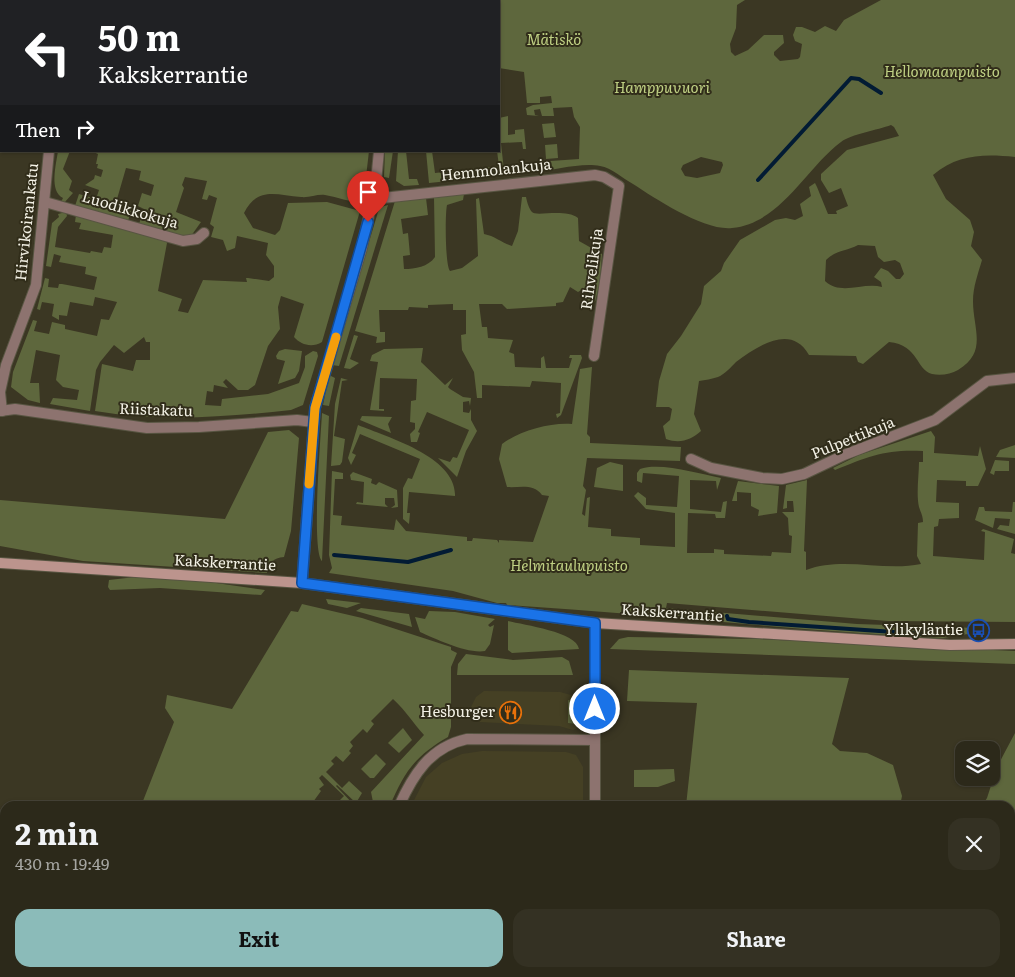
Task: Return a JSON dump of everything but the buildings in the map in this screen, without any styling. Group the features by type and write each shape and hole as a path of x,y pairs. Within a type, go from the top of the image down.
{"main road":[{"name":"Kakskerrantie","path":"0,563 302,583 595,623 950,645 1015,644"}],"street":[{"name":"Hirvikoirankatu","path":"1,411 0,392 6,365 36,285 49,152"},
{"path":"302,583 313,422 373,199 379,152"},
{"name":"Hemmolankuja","path":"373,199 595,175 604,177 619,186"},
{"name":"Rihvelikuja","path":"594,356 619,186"},
{"name":"Luodikkokuja","path":"45,202 183,241 197,239 204,233"},
{"name":"Pulpettikuja","path":"691,459 711,468 762,478 782,479 804,474 851,452 933,421 987,381 1015,378"},
{"name":"Riistakatu","path":"1,411 15,409 147,428 208,427 297,420 313,422"},
{"path":"595,623 595,801"},
{"path":"402,801 417,770 437,751 456,741 466,739 595,740"}],"shaded area":[{"path":"484,691 560,692 571,695 586,705 586,720 582,726 573,730 559,726 480,722 473,715 471,707 476,697"},
{"path":"482,751 566,752 576,755 583,767 583,801 414,801 426,777 442,763 462,754"}],"green space":[{"path":"500,0 745,0 737,5 736,28 730,44 731,52 735,56 748,50 764,35 783,35 784,43 774,52 774,55 780,61 798,59 800,57 802,44 795,41 793,35 796,27 802,27 815,32 825,26 836,31 844,20 881,0 1015,0 1015,157 982,156 962,159 942,168 933,175 946,199 970,220 974,232 971,246 982,260 973,296 977,339 973,356 958,370 935,375 927,372 912,352 899,344 889,342 863,364 858,362 856,356 809,355 802,345 793,340 774,340 764,344 736,362 721,376 699,381 694,414 701,431 685,440 666,439 663,426 670,420 672,409 669,407 656,407 659,381 667,354 701,304 704,286 721,271 724,263 740,240 775,220 786,218 795,220 803,216 800,204 811,196 809,187 815,183 828,214 837,214 836,211 848,206 841,188 829,193 821,180 821,174 847,150 899,136 891,125 845,139 828,153 779,206 749,224 732,228 721,228 708,225 681,213 604,167 585,165 536,172 534,165 536,162 579,159 580,127 574,117 572,107 553,108 554,116 542,116 540,109 534,110 535,115 539,116 527,115 526,108 533,105 552,103 551,96 540,97 540,103 527,103 524,72 500,68","holes":["701,157 722,162 723,165 720,173 697,178 685,176 681,169 683,165","858,245 875,246 878,257 884,262 895,260 900,263 904,274 900,279 896,279 888,271 881,268 874,277 881,282 882,287 838,288 825,281 826,260 834,254"]},
{"path":"508,116 508,135 515,134 515,130 524,129 526,149 523,149 522,142 501,143 504,171 524,169 526,173 429,183 426,152 432,152 435,173 499,166 497,152 500,152 500,118"},
{"path":"554,123 556,137 544,138 542,124"},
{"path":"557,144 558,158 546,159 545,145"},
{"path":"58,152 70,152 63,169 72,181 69,190 73,193 64,203 61,202 63,198 56,190 55,170"},
{"path":"93,152 369,152 363,203 325,195 304,197 268,194 255,199 249,204 244,213 253,228 275,235 280,230 288,203 327,202 360,211 322,342 307,345 294,337 304,304 281,296 278,307 280,329 268,346 255,385 248,390 238,390 226,379 223,382 228,388 214,385 213,392 207,391 205,405 221,406 222,399 268,394 299,383 305,367 305,356 313,351 317,352 318,356 303,405 291,410 193,417 144,416 95,411 102,364 133,371 136,360 150,360 150,342 146,342 144,337 124,353 114,345 100,362 96,370 90,411 50,404 53,398 77,400 79,390 63,387 56,380 60,355 36,350 30,383 39,383 40,403 28,400 11,387 13,372 33,320 37,321 34,331 49,334 52,322 65,325 65,329 97,336 101,319 109,320 117,302 95,297 93,306 70,302 67,316 59,315 59,320 52,316 54,304 42,302 40,310 37,309 45,278 49,279 48,287 58,288 59,284 62,284 94,290 97,277 85,274 86,267 59,262 61,256 54,254 51,267 46,266 52,223 59,217 58,214 66,212 67,216 58,227 55,247 90,253 91,251 102,253 104,247 111,248 113,235 79,229 81,223 75,222 76,215 166,241 158,291 182,299 178,311 188,313 203,280 247,282 246,278 269,281 274,277 274,266 266,255 268,243 237,236 235,248 227,251 223,240 211,237 214,227 210,224 217,198 209,195 207,200 202,199 207,181 185,177 182,185 184,188 176,212 201,222 191,236 184,237 139,224 144,209 138,206 142,193 151,196 154,185 139,180 141,171 126,168 115,206 131,211 128,221 75,206 79,194 96,199 99,190 85,185 94,179 95,175 101,177 103,170 97,168 98,164 96,164 98,154"},
{"path":"385,152 393,152 389,178 384,177"},
{"path":"398,152 406,152 409,179 417,179 419,185 404,186 396,181"},
{"path":"464,194 463,200 447,205 446,210 446,250 450,271 462,268 478,256 476,199 479,198 484,234 512,246 518,231 522,197 526,197 532,212 539,214 559,213 578,218 579,241 602,254 600,282 595,302 590,304 584,298 586,290 583,289 578,292 570,287 563,302 556,303 556,306 507,309 502,304 479,304 482,327 487,327 488,338 513,340 509,352 514,354 515,367 541,368 541,358 544,356 546,368 569,368 572,358 569,358 570,355 581,355 582,358 561,415 557,418 556,414 560,413 561,383 532,381 530,387 482,385 482,398 477,398 474,372 462,350 461,335 466,334 466,310 453,310 453,304 428,305 428,308 409,307 408,310 379,310 380,332 385,332 385,342 376,343 377,337 355,331 395,201 426,198 428,215 401,219 403,234 408,233 410,255 403,256 404,269 412,269 425,265 435,257 434,197"},
{"path":"388,205 339,366 332,365 378,212 381,207"},
{"path":"354,335 358,336 350,359 359,363 350,369 344,368"},
{"path":"423,348 421,362 445,385 453,378 448,387 463,397 471,398 470,406 469,401 463,402 463,412 469,413 471,409 471,420 477,431 466,451 457,477 438,458 450,462 453,457 457,458 469,430 427,412 418,432 420,433 417,442 411,442 410,434 415,429 415,423 410,422 411,401 416,400 417,379 380,378 379,409 384,409 384,411 370,410 378,362 370,361 372,355 384,349"},
{"path":"285,349 302,351 299,371 295,378 278,384 285,361 277,359 276,356 279,351"},
{"name":"Helmitaulupuisto","path":"592,367 587,434 590,437 590,443 681,447 680,461 587,458 583,486 586,490 582,514 585,516 587,498 590,497 588,527 611,529 611,536 640,538 640,545 675,547 675,513 646,509 634,496 638,492 646,498 646,505 677,507 679,476 643,473 642,483 637,481 637,473 640,469 649,467 669,468 721,478 717,490 716,481 690,480 690,509 721,512 723,502 727,501 725,518 716,518 715,514 688,513 687,553 714,553 714,549 724,550 724,554 771,556 772,552 791,553 792,536 789,535 788,518 782,512 794,512 793,501 787,501 787,508 783,509 786,485 807,480 804,551 806,552 806,570 834,564 907,566 921,564 917,556 918,523 923,522 923,520 918,502 918,490 919,462 923,462 923,451 888,452 868,457 835,470 833,468 859,455 931,431 935,437 934,453 978,456 980,446 986,469 978,486 966,486 966,481 937,480 936,502 959,503 959,518 939,519 938,526 934,527 933,556 984,560 985,532 981,531 983,529 1014,539 1011,553 1015,554 1015,622 888,621 667,603 666,608 857,624 975,628 974,633 943,638 834,631 507,605 506,603 497,603 453,591 329,573 332,568 329,555 332,471 343,473 343,479 335,479 333,515 342,516 341,525 394,530 396,519 406,531 467,537 467,541 472,541 473,538 497,540 499,543 499,540 533,542 549,496 542,495 530,487 507,487 499,459 502,444 517,435 536,428 555,424 572,424 580,369"},
{"path":"329,375 335,378 329,406 323,405"},
{"path":"341,378 348,380 342,381 334,436 345,439 342,462 340,465 331,466 335,404"},
{"path":"322,413 329,416 322,561 317,536 317,515"},
{"path":"362,416 392,417 388,424 391,433 360,420"},
{"path":"358,425 402,442 433,460 445,470 453,482 455,496 409,492 407,513 410,513 409,524 403,519 403,488 408,478 412,479 420,459 360,434 352,453 356,455 351,465 348,458"},
{"path":"289,430 299,438 291,531 284,557 272,562 267,573 83,561 0,546 0,500 225,519 268,432"},
{"path":"1015,445 1015,458 996,457 1000,450"},
{"path":"995,460 1009,461 1009,471 995,471 994,475 990,473"},
{"path":"610,462 623,465 623,491 594,487 597,468"},
{"path":"353,472 372,479 371,483 376,485 379,482 397,490 398,507 391,508 395,505 394,498 385,498 385,504 388,507 356,504 357,502 363,503 364,482 351,480 350,475"},
{"path":"738,481 779,486 777,513 758,516 759,510 751,506 751,493 737,492 737,501 732,501"},
{"path":"1013,502 1015,502 1015,534 997,529 1000,525 1009,526 1010,519 995,518 993,528 975,520 979,507 984,507 985,511 1012,512"},
{"path":"144,576 209,582 265,590 261,595 160,588 110,590 108,587 109,580"},
{"path":"326,599 361,603 347,608 328,604"},
{"path":"302,604 362,618 451,647 451,650 457,653 451,667 451,727 448,737 427,751 412,766 400,784 392,801 373,801 371,792 424,735 393,699 371,721 374,724 367,733 363,729 350,742 353,746 349,751 351,753 343,762 336,756 331,761 334,764 326,772 342,788 349,781 362,793 357,801 354,801 337,785 350,801 339,801 344,796 322,775 319,778 324,785 319,789 321,791 314,801 143,801 174,722 165,708 167,695 232,709 291,611 298,612"},
{"path":"361,608 409,614 412,627 356,611"},
{"path":"429,611 455,612 495,619 488,625 490,627 494,625 490,644 485,651 470,650 420,632 415,617 425,619"},
{"path":"508,621 560,634 576,643 579,649 512,653 508,650"},
{"path":"628,637 759,639 1015,651 1015,664 610,649 619,639"},
{"path":"466,654 513,660 562,657 569,661 573,675 457,675 458,664"},
{"path":"629,670 849,678 832,744 840,751 867,753 893,765 902,796 901,801 687,801 697,703 627,701"},
{"path":"568,700 576,702 577,724 568,723"},
{"path":"403,728 412,740 399,753 388,743"},
{"path":"1015,733 1015,801 985,801 991,786 1000,786 1000,761"},
{"path":"376,754 386,764 374,778 370,778 361,769"},
{"path":"674,769 675,781 658,787 634,787 634,770"}],"waterway":[{"path":"758,180 851,78 859,79 881,93"},
{"path":"334,555 408,562 451,550"},
{"path":"727,616 728,619 749,622 938,635"}],"slow traffic":[{"path":"309,484 315,408 336,337"}],"place":[{"name":"Ylikyläntie","path":"979,630"},
{"name":"Hesburger","path":"511,712"}],"route":[{"path":"368,222 315,408 302,583 394,595 513,614 595,623 595,709"}],"park label":[{"name":"Mätiskö","path":"554,40"},
{"name":"Hellomaanpuisto","path":"942,72"},
{"name":"Hamppuvuori","path":"662,88"}]}
